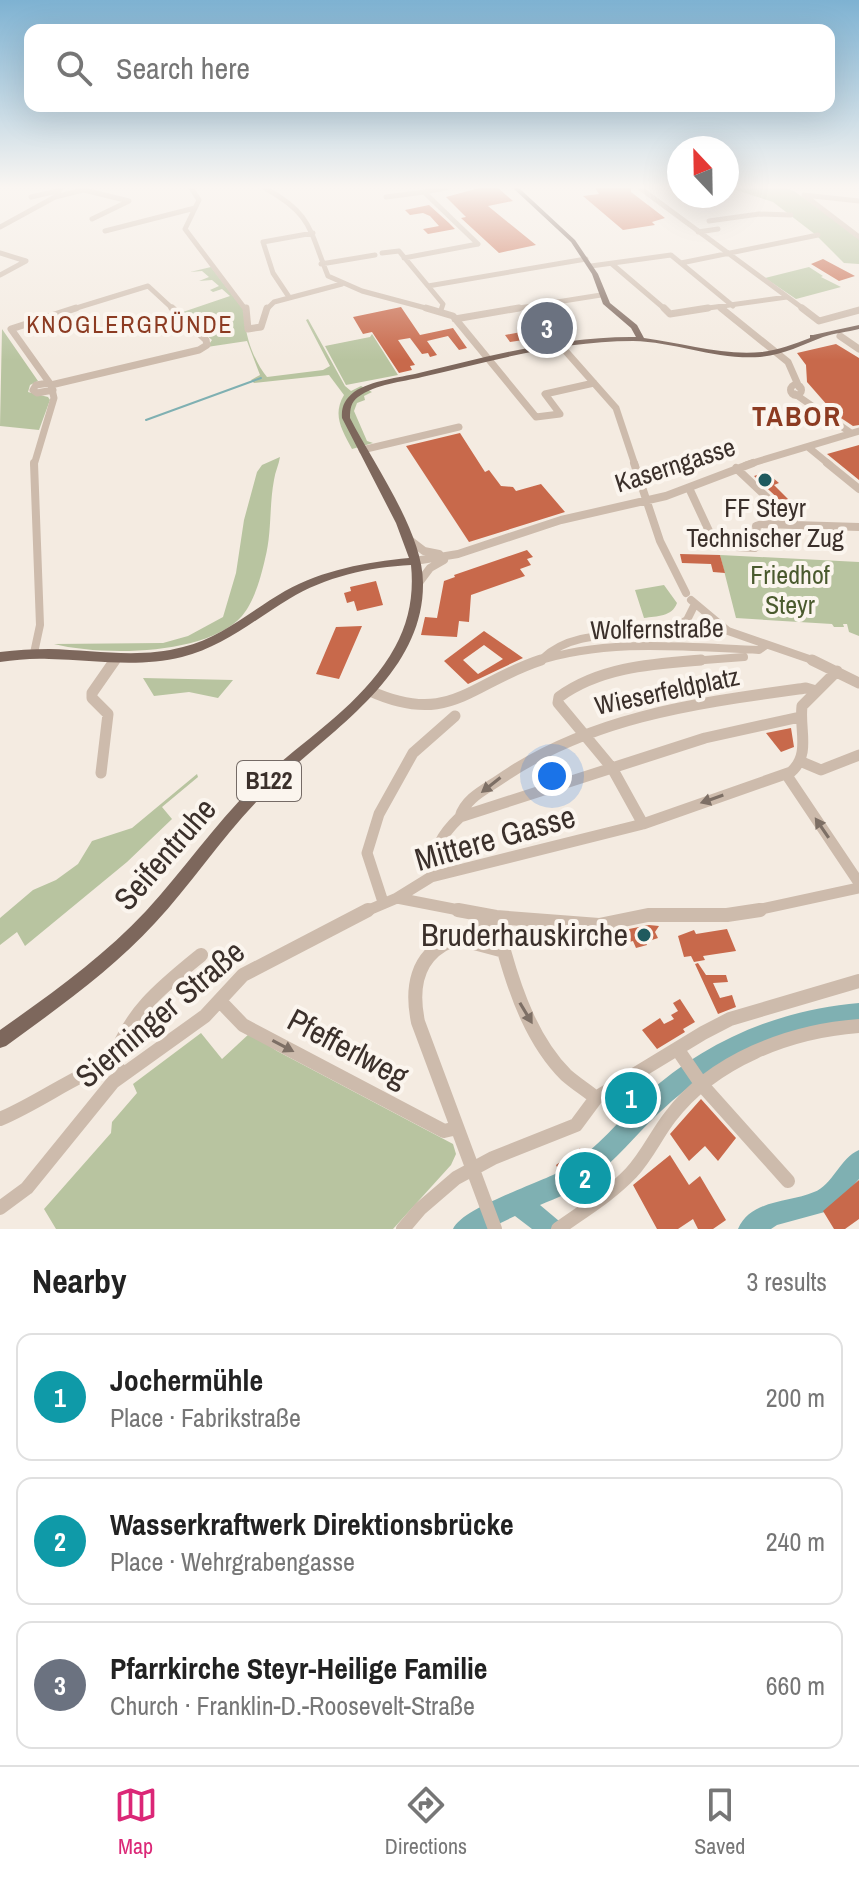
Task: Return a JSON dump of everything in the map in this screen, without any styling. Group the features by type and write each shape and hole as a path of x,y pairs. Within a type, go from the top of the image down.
{"main road":[{"path":"576,245 589,262 618,316 621,333 612,339"},
{"path":"599,283 601,295 638,340"},
{"name":"B122","path":"418,584 415,561 407,538 345,414 347,403 356,394 378,385 547,346 612,339 638,340 741,357 859,327"},
{"name":"B122","path":"502,357 562,347 638,340"},
{"path":"0,657 34,653 157,657 201,646 315,581 366,567 415,561"},
{"name":"Seifentruhe","path":"0,1040 97,967 133,935 256,793 370,691 395,658 412,621 418,584"}],"street":[{"path":"198,245 246,307 246,327 260,328 268,306 289,297 342,284"},
{"path":"264,245 273,273 289,297"},
{"path":"316,245 328,276 342,284 419,308 441,310 455,319 539,418 560,414 545,394 594,383"},
{"path":"404,258 471,245"},
{"path":"716,245 819,321 859,310"},
{"path":"681,263 768,245"},
{"path":"321,264 398,251 443,304 441,310"},
{"path":"0,253 26,261 0,275"},
{"path":"428,286 558,263 612,264 669,254 733,306"},
{"path":"612,264 670,314 787,297"},
{"path":"34,653 40,625 33,467 35,453 53,406 51,386 11,329 148,286 206,340 207,345 199,350 51,386"},
{"path":"455,319 601,295"},
{"path":"720,308 791,364 797,390 855,432"},
{"path":"838,334 859,349"},
{"path":"562,347 612,401 620,416 663,550 691,599 722,627 837,671 859,683"},
{"path":"362,450 459,427"},
{"name":"Kaserngasse","path":"418,584 430,568 458,554 561,520 648,502 736,468 855,432"},
{"path":"808,447 859,489"},
{"path":"736,468 795,524"},
{"path":"689,488 716,546 755,548 759,544 755,529 758,524 859,527"},
{"name":"Kaserngasse","path":"407,538 430,553 458,554"},
{"name":"Kaserngasse","path":"415,561 458,554"},
{"path":"542,659 548,652 575,641 614,634 661,632 682,624 690,616 691,599"},
{"name":"Wolfernstraße","path":"370,691 405,705 439,707 459,700 520,667 542,659 593,649 759,650 766,645"},
{"path":"643,824 612,768 580,733 557,701 575,686 612,673 651,665 744,657"},
{"path":"101,773 108,714 92,698 92,693 116,658"},
{"path":"455,716 413,753 379,814 367,853 390,900 496,917 599,925 648,915 741,913 784,906 859,885 788,773 802,762 804,748 800,717 805,701 837,671"},
{"name":"Wieserfeldplatz","path":"434,876 436,842 460,817 463,807 514,768 580,733 612,722 689,706 806,688 816,691"},
{"name":"Wieserfeldplatz","path":"460,817 705,738 800,717"},
{"path":"802,762 818,770 859,755"},
{"name":"Mittere Gasse","path":"390,900 434,876 643,824 788,773"},
{"name":"Sierninger Straße","path":"0,1208 27,1188 118,1067 175,1040 220,1001 236,981 254,968 390,900"},
{"path":"495,1229 418,1022 412,995 417,971 429,954 485,927 496,917"},
{"path":"466,935 474,943 504,951 518,1000 547,1048 565,1074 596,1098"},
{"path":"0,1119 30,1106 81,1073 118,1067 120,1038 156,990 201,955"},
{"path":"403,1229 444,1185 472,1165 562,1133 576,1125 596,1098 680,1054 730,1019 859,981"},
{"name":"Pfefferlweg","path":"220,1001 243,1025 444,1131 457,1128"},
{"path":"558,1229 630,1174 671,1115 700,1083 786,1039 824,1027 859,1026"},
{"path":"680,1054 700,1083 788,1181"}],"green space":[{"path":"826,245 859,245 859,264 844,263"},
{"path":"211,267 246,313 250,346 267,377 323,370 330,366 308,319 345,386 351,391 361,386 372,392 357,403 354,411 367,441 373,443 352,449 339,416 344,395 329,375 254,383 251,380 260,375 247,341 207,347 212,340 180,313 230,296 222,289 210,290 219,286 212,280 199,281 209,277 202,271 190,272"},
{"path":"809,267 841,287 796,299 765,278"},
{"path":"2,329 38,381 30,385 28,392 50,400 39,430 0,426"},
{"path":"372,334 398,375 346,385 325,346 370,337"},
{"path":"280,457 272,490 269,539 263,566 253,597 242,616 226,629 179,646 125,651 54,644 163,643 188,636 223,617 236,573 244,520 257,472 262,465"},
{"name":"Friedhof Steyr","path":"720,555 859,562 859,636 849,632 847,624 834,627 832,624 736,618"},
{"path":"664,585 677,603 675,608 664,615 644,618 635,590"},
{"path":"143,678 233,680 218,698 189,692 154,696"},
{"path":"197,774 198,777 162,807 172,819 127,862 25,946 17,932 0,945 0,918 33,890 56,880 78,864 92,841 132,828"},
{"path":"201,1033 222,1059 250,1033 277,1051 453,1144 456,1154 451,1165 393,1229 56,1229 44,1209 111,1133 112,1122 137,1093 133,1084"}],"building":[{"path":"491,245 534,245 499,253"},
{"path":"823,259 855,276 839,281 811,264"},
{"path":"401,307 420,335 453,328 467,348 459,350 448,336 427,341 437,355 430,357 428,353 422,354 410,338 398,340 415,365 410,366 412,370 399,373 372,332 363,334 353,317"},
{"path":"557,318 570,333 510,342 505,335 521,332 524,336 530,326"},
{"path":"836,344 859,358 859,425 853,426 835,414 807,382 806,365 797,353"},
{"path":"460,433 485,472 489,470 501,486 513,487 516,491 541,484 565,512 469,542 406,446"},
{"path":"859,445 859,480 827,454"},
{"name":"FF Steyr Technischer Zug","path":"766,472 779,483 774,485 792,503 785,505 754,476"},
{"path":"527,550 533,557 527,559 531,565 520,569 525,576 471,595 469,622 459,621 457,637 421,635 425,617 437,618 444,581"},
{"path":"680,554 720,555 725,573 713,572 711,564 682,563"},
{"path":"376,581 383,605 357,611 354,601 347,603 344,593 351,591 350,587"},
{"path":"362,626 339,679 316,674 336,627"},
{"path":"484,631 523,658 468,684 444,661","holes":["484,645 503,659 478,674 463,660"]},
{"path":"791,728 794,747 781,752 766,733"},
{"path":"649,925 659,926 655,932 658,938 636,948 633,941 609,947 604,934"},
{"path":"727,929 736,951 703,956 705,960 694,962 691,956 684,957 678,936 694,930 696,934"},
{"path":"698,963 706,975 726,975 728,982 713,983 720,998 732,995 736,1007 718,1014 695,964"},
{"path":"680,999 695,1022 657,1049 642,1030 660,1018 664,1024 674,1019 671,1015 678,1011 673,1003"},
{"path":"646,1079 654,1090 617,1121 607,1106"},
{"path":"701,1099 736,1138 718,1161 705,1146 689,1161 670,1134"},
{"path":"580,1148 594,1175 603,1168 610,1179 575,1205 556,1165"},
{"path":"670,1155 689,1185 700,1176 726,1220 713,1229 698,1229 693,1219 678,1229 657,1229 633,1185"},
{"path":"859,1180 859,1219 845,1229 834,1229 823,1211"}],"waterway":[{"path":"146,420 261,378"},
{"path":"517,1203 580,1173 660,1097 729,1049 753,1037 803,1021 859,1013"},
{"path":"750,1229 772,1214 824,1202 859,1161"},
{"path":"465,1229 517,1203"},
{"path":"517,1203 551,1229"}],"place":[{"name":"Pfarrkirche Steyr-Heilige Familie","path":"547,328"},
{"name":"FF Steyr Technischer Zug","path":"765,480"},
{"name":"Bruderhauskirche","path":"644,935"},
{"name":"Jochermühle","path":"631,1098"},
{"name":"Wasserkraftwerk Direktionsbrücke","path":"585,1178"}],"district":[{"name":"KNOGLERGRÜNDE","path":"130,325"},
{"name":"TABOR","path":"797,416"}]}
